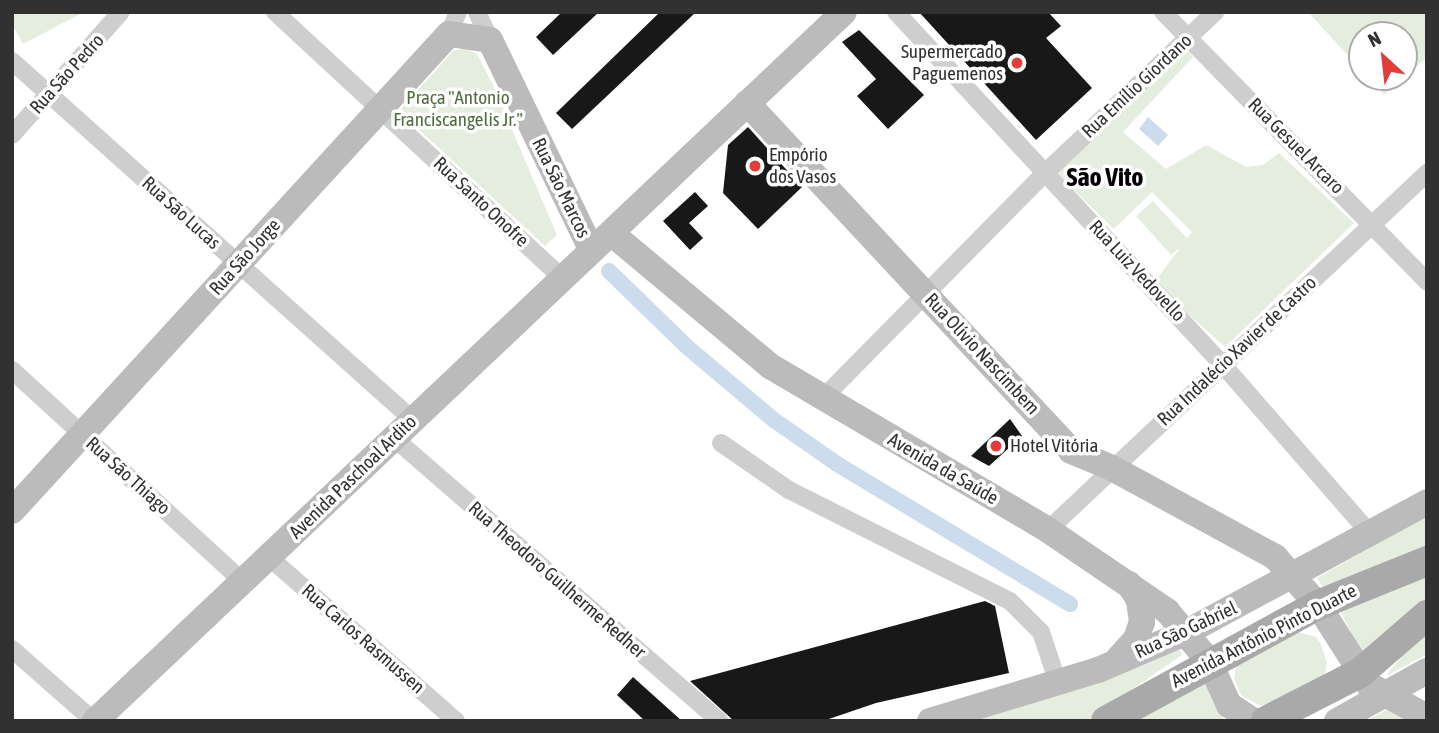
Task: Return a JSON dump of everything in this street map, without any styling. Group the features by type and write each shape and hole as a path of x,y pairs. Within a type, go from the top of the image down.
{"main road":[{"name":"Avenida Paschoal Ardito","path":"94,721 270,558 562,278 586,239 611,233 844,12"},
{"name":"Rua São Jorge","path":"12,511 381,108 453,23 490,40"},
{"name":"Rua São Marcos","path":"490,40 586,239"},
{"name":"Rua Olívio Nascimbem","path":"747,103 1071,451 1112,468 1255,543 1295,577 1318,606"},
{"name":"Avenida da Saúde","path":"611,233 770,366 1048,530 1128,583 1188,632 1209,661 1229,705 1254,721"},
{"name":"Rua São Gabriel","path":"930,721 1058,682 1188,632 1372,536 1427,502"},
{"name":"Avenida Antônio Pinto Duarte","path":"1107,721 1209,661 1318,606 1427,561"},
{"path":"1112,663 1131,647 1142,622 1139,600 1128,583"},
{"path":"1318,606 1360,673 1386,696 1427,717"},
{"path":"1266,721 1360,673 1427,615"},
{"path":"1336,721 1386,696 1427,671"}],"street":[{"name":"Rua São Pedro","path":"12,135 121,12"},
{"name":"Rua Santo Onofre","path":"275,12 562,278"},
{"name":"Rua São Marcos","path":"477,12 490,40"},
{"name":"Rua Luiz Vedovello","path":"896,12 1223,365 1372,536"},
{"name":"Rua Gesuel Arcaro","path":"1163,12 1427,282"},
{"name":"Rua Emílio Giordano","path":"822,399 1046,172 1215,12"},
{"name":"Rua São Lucas","path":"12,61 238,265 404,429"},
{"name":"Rua Indalécio Xavier de Castro","path":"1048,530 1427,173"},
{"name":"Rua São Thiago","path":"12,370 243,582"},
{"name":"Rua Theodoro Guilherme Redher","path":"404,429 719,721"},
{"path":"721,443 789,490 1010,601 1041,632 1058,682"},
{"name":"Rua Carlos Rasmussen","path":"270,558 456,721"},
{"path":"12,649 94,721"}],"green space":[{"path":"12,12 84,12 23,44 12,24"},
{"path":"1308,12 1422,12 1427,17 1427,57 1418,65 1418,21 1348,21 1348,56"},
{"name":"Praça \"Antonio Franciscangelis Jr.\"","path":"466,49 477,54 493,85 557,235 545,246 399,111 454,50"},
{"path":"1188,51 1193,57 1123,132 1166,169 1206,145 1246,167 1263,165 1279,153 1354,223 1225,347 1154,283 1180,248 1171,255 1136,216 1153,201 1187,238 1192,232 1152,192 1114,229 1056,173"},
{"path":"1427,516 1427,551 1323,587 1317,578"},
{"path":"1427,571 1427,601 1373,652 1360,651 1340,610"},
{"path":"1427,627 1427,654 1386,676 1393,667"},
{"path":"1298,632 1316,637 1321,644 1327,663 1325,674 1272,705 1259,705 1242,696 1234,679 1236,665"},
{"path":"1178,647 1182,655 1086,721 968,721"},
{"path":"1206,679 1210,695 1225,721 1122,721"},
{"path":"1388,709 1418,721 1366,721"}],"water":[{"path":"1148,117 1168,135 1158,146 1139,129"}],"building":[{"path":"562,12 599,12 553,55 536,37"},
{"path":"660,12 696,12 572,129 556,113"},
{"name":"Supermercado Paguemenos","path":"919,12 1048,12 1061,26 1046,38 1092,88 1036,140"},
{"path":"859,30 924,95 888,129 857,96 876,79 842,42"},
{"name":"Empório dos Vasos","path":"748,127 802,187 758,229 723,193 728,145"},
{"path":"695,192 708,206 689,223 703,238 690,250 663,221"},
{"name":"Hotel Vitória","path":"1010,419 1022,436 989,466 971,456"},
{"path":"985,601 995,606 1009,673 876,703 823,721 734,721 690,681"},
{"path":"633,677 682,721 645,721 617,695"}],"waterway":[{"path":"609,271 686,346 774,420 837,464 1070,604"}],"place":[{"name":"Supermercado Paguemenos","path":"1017,63"},
{"name":"Empório dos Vasos","path":"755,166"},
{"name":"Hotel Vitória","path":"996,446"}],"district":[{"name":"São Vito","path":"1105,178"}]}
